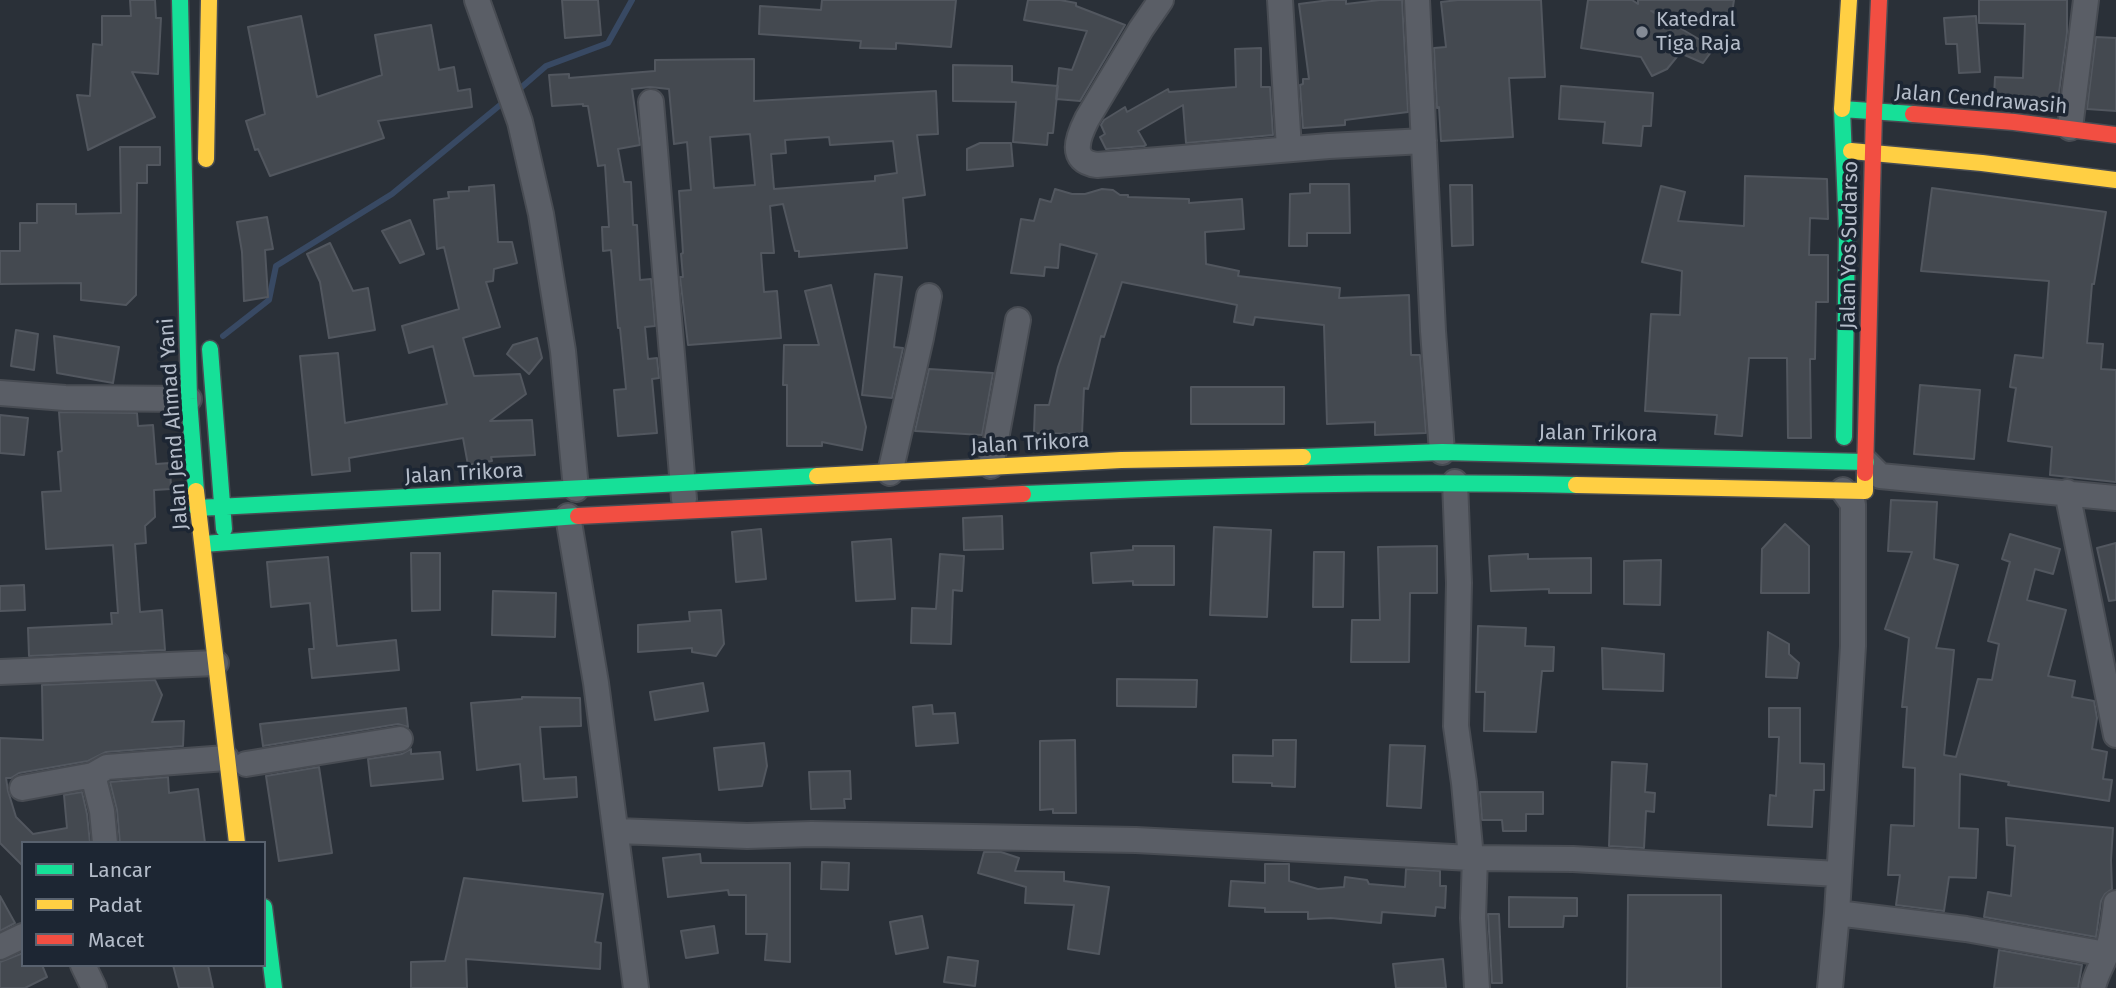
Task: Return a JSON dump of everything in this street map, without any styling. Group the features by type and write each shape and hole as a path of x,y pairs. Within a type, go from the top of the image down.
{"main road":[{"name":"Jalan Jend Ahmad Yani","path":"180,0 189,399 197,508 216,663 241,763 237,841"},
{"path":"206,177 209,0"},
{"name":"Jalan Yos Sudarso","path":"1849,0 1842,109 1846,150 1858,481"},
{"name":"Jalan Yos Sudarso","path":"1858,481 1879,0"},
{"name":"Jalan Cendrawasih","path":"1842,109 2070,128 2116,135"},
{"path":"1846,150 2116,180"},
{"name":"Jalan Jend Ahmad Yani","path":"210,335 224,549"},
{"name":"Jalan Trikora","path":"197,508 1121,460 1442,453 1858,481"},
{"path":"203,544 224,549 568,516 1176,487 1455,482 1858,481"},
{"path":"266,923 274,988"}],"street":[{"path":"477,0 520,122 541,214 563,351 576,489"},
{"path":"1161,0 1140,29 1080,134 1077,145 1080,157 1087,164 1424,141"},
{"path":"1280,0 1289,149"},
{"path":"1417,0 1433,331 1442,453"},
{"path":"2070,128 2086,0"},
{"path":"651,102 685,510"},
{"path":"890,473 929,296"},
{"path":"991,466 1018,320"},
{"path":"0,393 65,398 189,399"},
{"path":"1830,988 1853,646 1858,481 2067,492 2116,498"},
{"path":"1455,482 1459,583 1455,726 1473,857 1477,988"},
{"path":"2067,492 2116,734"},
{"path":"568,516 596,683 636,988"},
{"path":"0,672 216,663"},
{"path":"22,788 93,775 107,767 241,763 400,739"},
{"path":"93,775 102,811 105,841"},
{"path":"617,831 747,836 812,834 1136,840 1473,857 1573,859 1838,874"},
{"path":"2092,988 2106,954 2116,903"},
{"path":"1837,913 1966,929 2106,954"},
{"path":"0,947 21,937"},
{"path":"84,967 93,988"}],"building":[{"path":"130,0 155,0 156,18 161,18 158,74 132,72 155,117 88,150 77,95 90,96 93,44 102,45 102,16 131,16"},
{"path":"562,0 598,0 601,35 565,38"},
{"path":"822,0 956,0 951,47 896,43 896,49 860,48 861,41 759,34 760,6 821,10"},
{"path":"1028,0 1076,3 1076,6 1125,25 1080,101 1056,99 1059,68 1072,70 1087,31 1024,20"},
{"path":"1346,0 1346,4 1402,0 1408,112 1345,120 1345,125 1303,128 1300,85 1303,84 1303,79 1309,79 1299,4"},
{"path":"1541,0 1545,77 1509,78 1513,137 1441,141 1434,48 1446,47 1441,2"},
{"name":"Katedral Tiga Raja","path":"1588,0 1632,0 1638,4 1638,0 1734,0 1730,25 1651,11 1714,48 1703,63 1680,53 1667,69 1652,76 1641,57 1581,48"},
{"path":"1979,0 2067,0 2067,33 2058,100 1994,97 1995,77 2023,78 2025,24 1979,23"},
{"path":"301,16 317,97 382,75 375,35 431,25 439,70 454,67 458,91 470,89 472,107 378,121 384,138 270,176 258,149 255,150 246,121 265,114 248,27"},
{"path":"1976,16 1980,72 1959,73 1957,44 1946,44 1944,18"},
{"path":"2096,37 2116,38 2116,111 2087,109"},
{"path":"1261,48 1261,87 1270,87 1273,135 1186,143 1183,105 1138,131 1146,145 1106,149 1100,137 1105,134 1101,125 1104,120 1125,107 1127,112 1168,89 1169,92 1236,87 1235,49"},
{"path":"754,59 754,101 936,91 938,134 917,135 925,195 903,198 907,248 799,257 783,204 770,206 774,253 761,253 764,292 777,291 781,338 688,345 680,277 683,277 683,253 679,191 691,190 687,142 674,144 669,89 632,89 640,145 618,149 624,182 631,182 640,280 651,279 655,326 645,327 648,359 657,358 659,378 652,379 657,433 618,436 614,390 626,389 611,250 603,251 602,227 609,227 605,165 598,166 588,106 552,106 549,75 569,74 569,78 655,71 655,60","holes":["750,134 755,185 714,188 710,137","829,137 830,145 893,141 897,173 875,176 875,181 774,189 771,154 786,153 785,140"]},
{"path":"953,65 1012,66 1012,82 1058,86 1053,133 1048,133 1047,145 1013,142 1016,102 953,101"},
{"path":"1561,86 1653,93 1651,126 1643,126 1641,146 1603,143 1605,122 1559,119"},
{"path":"980,143 1011,143 1013,166 967,170 967,149"},
{"path":"120,147 160,147 160,165 147,165 147,183 137,183 136,295 126,305 81,300 81,283 0,284 0,251 20,251 20,223 37,223 37,204 76,204 76,214 121,213"},
{"path":"1745,176 1827,179 1828,219 1810,218 1809,255 1828,255 1828,302 1816,302 1815,359 1810,359 1811,438 1788,438 1787,358 1749,358 1742,436 1715,434 1717,415 1645,411 1651,314 1680,315 1682,271 1642,262 1661,186 1685,192 1678,221 1744,226"},
{"path":"1310,184 1349,184 1350,233 1307,233 1307,246 1289,246 1290,194 1310,193"},
{"path":"494,185 498,242 512,242 517,263 494,269 493,281 486,282 500,327 463,338 474,376 520,374 526,394 490,421 532,420 535,455 491,457 492,461 468,465 463,438 349,458 350,471 312,475 300,356 338,353 345,423 447,404 433,346 409,353 402,326 459,309 444,247 437,249 434,200 449,198 448,192 469,191 469,187"},
{"path":"1450,185 1472,185 1473,245 1452,246"},
{"path":"1932,188 2106,212 2092,284 2087,343 2103,344 2101,369 2116,370 2116,482 2050,475 2052,447 2008,441 2016,388 2010,387 2015,355 2043,358 2049,281 1921,271"},
{"path":"1055,189 1072,194 1113,190 1128,197 1189,199 1189,203 1242,199 1244,229 1205,232 1206,264 1239,271 1238,276 1340,288 1339,298 1409,295 1411,355 1420,355 1426,433 1375,435 1375,422 1327,424 1324,325 1255,317 1253,325 1234,322 1237,305 1122,282 1104,337 1101,336 1088,389 1084,388 1082,434 1034,433 1035,405 1049,405 1058,367 1097,254 1060,244 1058,268 1045,267 1044,276 1011,273 1021,219 1034,221 1040,199 1051,202"},
{"path":"267,217 273,249 265,250 268,297 244,301 242,252 237,222"},
{"path":"410,220 424,254 400,263 382,231"},
{"path":"330,243 353,291 368,288 375,330 329,338 320,282 307,254"},
{"path":"875,274 902,277 894,347 903,348 892,398 862,395"},
{"path":"831,285 866,427 862,450 822,442 822,446 787,446 787,385 783,385 784,345 819,345 805,291"},
{"path":"16,330 38,334 34,370 11,366"},
{"path":"54,336 119,347 113,383 57,373"},
{"path":"537,338 542,358 529,374 507,354 513,345"},
{"path":"929,369 993,373 982,435 915,431"},
{"path":"1920,385 1980,390 1974,459 1914,454"},
{"path":"1191,387 1284,387 1284,424 1191,424"},
{"path":"59,412 137,413 138,426 153,425 156,464 170,463 171,489 154,490 155,517 145,526 146,543 135,544 140,612 162,610 165,650 29,656 28,628 112,624 111,613 118,613 113,545 46,549 42,492 61,491"},
{"path":"0,415 28,418 24,455 0,453"},
{"path":"1891,500 1937,502 1934,559 1958,565 1936,648 1954,650 1944,755 1956,757 1978,679 1992,680 1999,644 1988,641 2010,562 2002,559 2010,534 2060,549 2053,574 2035,569 2027,600 2066,610 2048,676 2075,681 2072,697 2094,701 2097,718 2092,749 2107,752 2103,779 2112,780 2109,801 2008,785 2009,782 1960,774 1959,828 1978,829 1976,878 1949,877 1944,911 1896,905 1900,875 1888,875 1891,825 1914,826 1915,768 1903,767 1907,707 1902,707 1909,638 1885,629 1912,552 1888,551"},
{"path":"1002,516 1003,549 964,550 963,518"},
{"path":"1785,524 1809,546 1809,593 1761,593 1762,549"},
{"path":"1214,527 1271,530 1267,617 1210,615"},
{"path":"761,529 766,579 736,582 732,532"},
{"path":"891,539 895,599 856,601 852,542"},
{"path":"2116,543 2116,600 2109,601 2097,548"},
{"path":"1133,546 1174,546 1174,585 1133,585 1133,581 1093,583 1091,553 1133,550"},
{"path":"1437,546 1437,593 1410,593 1409,662 1351,662 1352,620 1380,620 1378,547"},
{"path":"1314,552 1344,552 1343,607 1313,607"},
{"path":"411,553 440,553 440,610 412,611"},
{"path":"940,554 964,556 962,591 953,590 951,644 911,643 912,608 936,609"},
{"path":"1528,554 1528,559 1591,558 1591,593 1549,593 1549,589 1491,591 1489,556"},
{"path":"328,557 337,646 396,640 399,670 312,678 309,649 314,649 310,603 271,607 267,562"},
{"path":"1661,560 1660,605 1624,604 1624,561"},
{"path":"24,585 25,610 0,611 0,586"},
{"path":"493,591 556,593 555,637 492,635"},
{"path":"721,610 724,644 716,656 692,652 692,648 638,652 638,625 690,621 689,612"},
{"path":"1478,626 1526,628 1525,646 1554,647 1553,671 1542,671 1536,732 1484,731 1485,692 1476,692"},
{"path":"1768,632 1789,644 1789,654 1799,663 1797,678 1766,677"},
{"path":"1602,648 1664,654 1663,691 1603,689"},
{"path":"1117,679 1197,680 1196,707 1117,706"},
{"path":"155,680 162,695 152,722 184,721 183,746 106,752 88,761 19,773 6,778 16,817 33,834 67,828 64,795 82,792 87,814 90,841 21,841 21,864 0,843 0,738 43,740 42,685"},
{"path":"703,683 708,711 655,720 650,692"},
{"path":"522,697 580,698 581,726 540,727 544,779 576,777 577,797 523,801 520,764 477,770 471,703"},
{"path":"932,705 933,714 955,713 958,743 916,746 913,707"},
{"path":"406,708 408,727 398,724 263,746 260,724"},
{"path":"1769,708 1800,708 1800,763 1824,764 1824,790 1814,790 1812,827 1768,825 1770,795 1776,796 1779,737 1769,737"},
{"path":"1075,740 1076,813 1040,810 1040,741"},
{"path":"1273,740 1296,740 1295,787 1272,786 1272,783 1233,782 1233,755 1273,756"},
{"path":"764,743 767,766 762,786 719,790 714,748"},
{"path":"1390,745 1425,746 1421,808 1387,806"},
{"path":"411,749 411,754 440,752 443,779 371,786 368,759 402,754"},
{"path":"1612,762 1647,764 1645,792 1655,793 1654,812 1646,811 1644,848 1609,846"},
{"path":"319,767 332,853 279,861 266,776"},
{"path":"850,771 851,799 844,799 845,808 811,809 809,772"},
{"path":"168,777 169,793 198,789 205,841 120,841 117,810 110,782"},
{"path":"1480,792 1543,792 1543,814 1526,814 1526,831 1503,831 1502,820 1482,820"},
{"path":"2006,818 2113,828 2112,889 2101,901 2096,937 1984,917 1988,892 2011,896 2015,846 2007,845"},
{"path":"984,852 1001,852 1019,858 1015,871 1064,872 1064,881 1109,887 1099,954 1068,949 1074,905 1025,903 1026,887 978,873"},
{"path":"700,854 701,863 790,863 790,962 765,960 767,934 746,934 746,895 729,895 728,890 668,897 663,858"},
{"path":"822,862 849,863 848,890 821,889"},
{"path":"1265,864 1289,864 1289,881 1318,889 1344,887 1345,877 1367,880 1369,884 1405,887 1406,869 1440,871 1440,886 1446,886 1445,908 1436,907 1435,916 1382,912 1381,923 1331,918 1308,919 1308,912 1265,912 1265,908 1229,906 1231,881 1265,883"},
{"path":"464,878 603,894 595,942 601,943 600,969 466,959 467,988 411,988 411,962 445,961"},
{"path":"1628,895 1721,895 1721,988 1627,988"},
{"path":"0,896 15,923 0,931"},
{"path":"1509,897 1577,898 1577,916 1564,916 1563,927 1509,927"},
{"path":"1488,914 1499,914 1502,983 1492,983"},
{"path":"922,916 928,948 896,954 890,922"},
{"path":"714,926 718,953 686,958 681,931"},
{"path":"1999,950 2082,965 2078,988 1994,988"},
{"path":"21,954 21,967 43,967 47,977 25,988 0,988 0,962"},
{"path":"948,957 978,961 975,986 944,982"},
{"path":"1443,959 1446,988 1396,988 1393,964"},
{"path":"174,967 208,967 213,988 179,988"}],"waterway":[{"path":"516,92 546,66 608,43 632,0"},
{"path":"223,336 269,300 276,266 392,194 505,101"}],"traffic: fast":[{"path":"180,0 189,399 196,491"},
{"path":"1844,437 1847,232 1842,109 1913,114"},
{"path":"210,349 224,529"},
{"path":"1303,457 1442,452 1866,462"},
{"path":"197,508 817,476"},
{"path":"1023,494 1300,485 1576,485"},
{"path":"203,544 578,516"},
{"path":"266,923 274,988"}],"traffic: slow":[{"path":"206,159 209,0"},
{"path":"1842,109 1849,0"},
{"path":"1851,151 1982,163 2116,180"},
{"path":"817,476 1121,460 1303,457"},
{"path":"1576,485 1865,491 1865,473"},
{"path":"196,491 237,841"}],"traffic: jam":[{"path":"1874,112 1879,0"},
{"path":"1865,473 1874,112"},
{"path":"1913,114 2014,122 2116,135"},
{"path":"578,516 1023,494"}],"place":[{"name":"Katedral Tiga Raja","path":"1642,32"}]}
